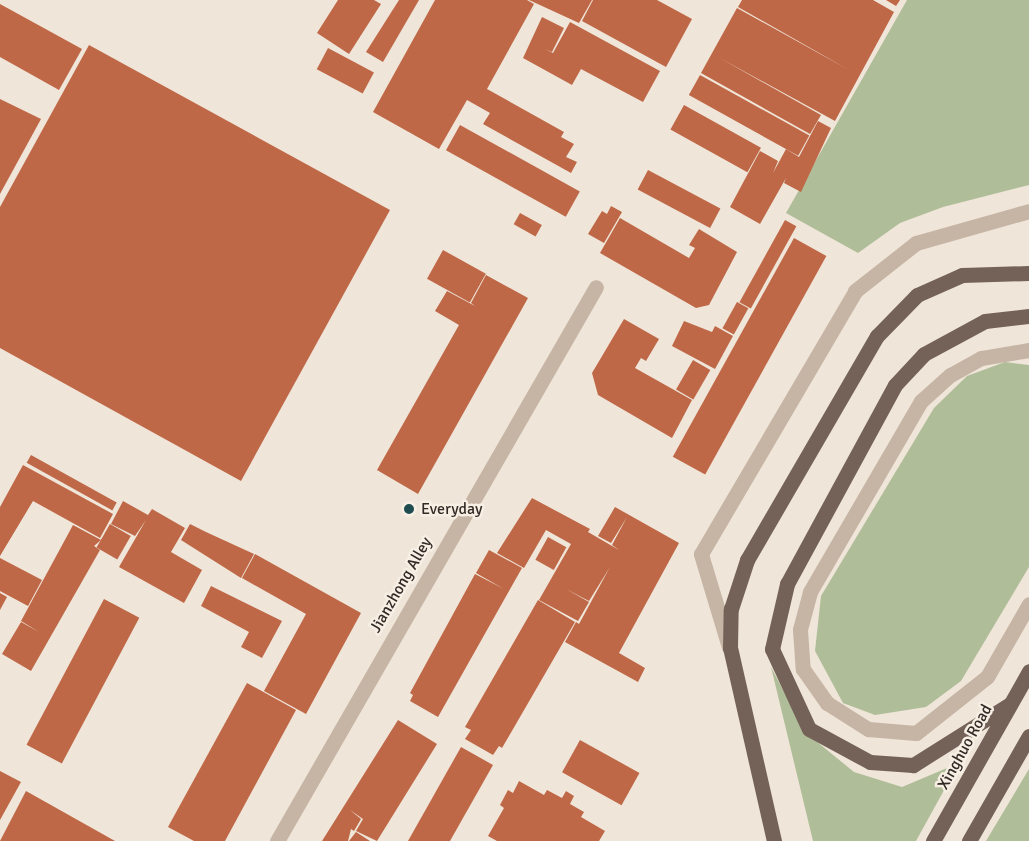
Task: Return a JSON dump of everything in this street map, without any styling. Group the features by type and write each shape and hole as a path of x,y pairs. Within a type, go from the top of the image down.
{"main road":[{"path":"774,841 730,648 731,609 747,560 877,336 917,295 962,275 1029,273"},
{"path":"1010,704 914,765 870,762 809,729 772,649 787,584 895,385 924,354 985,321 1029,316"},
{"name":"Xinghuo Road","path":"933,841 1029,671"},
{"path":"969,841 1029,736"}],"street":[{"path":"730,648 701,554 855,291 916,243 1029,211"},
{"name":"Jianzhong Alley","path":"277,841 596,287"},
{"path":"1029,350 981,358 950,375 921,401 810,592 800,630 803,669 827,703 868,729 916,733 987,677 1029,604"}],"green space":[{"path":"907,0 1029,0 1029,185 943,207 900,223 858,253 786,213"},
{"path":"1005,362 1029,365 1029,567 961,681 926,707 875,715 843,703 815,651 821,596 934,408 967,376"},
{"path":"771,667 805,732 854,772 902,787 959,763 916,841 813,841"},
{"path":"1029,769 1029,841 986,841"}],"building":[{"path":"338,0 374,0 381,4 349,54 317,33"},
{"path":"399,0 419,0 383,62 366,52"},
{"path":"435,0 527,0 534,4 487,89 564,132 561,137 574,144 566,157 577,162 571,173 483,124 490,113 467,100 439,149 373,112"},
{"path":"529,0 592,0 579,23"},
{"path":"593,0 657,0 692,19 666,67 582,21"},
{"path":"742,0 873,0 894,12 835,121 718,57 821,115 810,134 701,73 737,8 849,70 738,7"},
{"path":"886,0 900,0 896,6"},
{"path":"0,4 82,49 59,90 0,57"},
{"path":"542,17 564,28 552,52 545,49 553,53 570,22 660,71 643,102 581,69 572,85 523,58"},
{"path":"89,45 390,210 241,481 0,348 0,207"},
{"path":"328,48 374,72 363,94 317,69"},
{"path":"700,75 809,136 798,156 689,95"},
{"path":"0,99 41,119 0,194"},
{"path":"684,105 761,148 747,172 670,129"},
{"path":"818,121 831,128 801,192 784,183 786,178 760,224 730,207 760,151 778,161 773,173 786,149 799,157"},
{"path":"460,125 580,191 566,217 446,150"},
{"path":"648,170 720,208 710,228 638,189"},
{"path":"611,206 622,212 604,243 588,234 602,211 607,214"},
{"path":"520,213 542,225 536,236 514,224"},
{"path":"620,218 689,258 695,248 689,245 699,229 737,252 709,305 696,308 600,253"},
{"path":"785,220 796,226 751,309 739,302"},
{"path":"794,238 826,256 705,475 673,457"},
{"path":"443,250 486,274 470,303 427,279"},
{"path":"486,275 528,298 418,494 377,470 459,325 435,311 447,291 475,306 471,303"},
{"path":"737,302 748,308 734,335 722,328"},
{"path":"624,319 659,339 646,361 641,358 635,368 692,400 672,438 598,395 592,373"},
{"path":"684,321 712,332 715,326 733,336 715,369 672,346"},
{"path":"693,360 710,370 693,399 676,389"},
{"path":"31,455 117,503 112,510 27,463"},
{"path":"23,465 113,514 100,538 33,501 0,556 0,507"},
{"path":"532,498 590,529 588,532 619,550 612,545 627,517 611,543 598,536 615,507 679,543 619,653 645,668 638,682 565,642 576,622 579,624 610,567 589,601 566,589 589,602 578,621 539,600 571,544 546,530 524,568 497,553"},
{"path":"123,501 148,515 152,509 185,528 171,552 202,570 184,603 119,567 146,520 135,536 111,524"},
{"path":"110,524 131,536 117,559 96,547"},
{"path":"190,524 254,554 241,578 181,540"},
{"path":"73,525 101,540 94,546 100,550 31,671 2,654 21,622 39,632 21,621"},
{"path":"548,537 566,547 554,570 535,560"},
{"path":"489,550 522,568 438,717 410,701 413,695 410,693 475,574 504,589 476,573"},
{"path":"255,554 361,613 306,714 264,691 306,614 242,578"},
{"path":"0,558 42,580 28,606 0,591"},
{"path":"211,586 282,621 262,658 241,647 249,632 201,606"},
{"path":"0,593 7,597 0,610"},
{"path":"104,599 139,618 62,763 27,745"},
{"path":"538,600 575,622 502,748 499,746 493,755 465,739 471,730 465,727"},
{"path":"247,683 296,710 225,841 194,841 168,827"},
{"path":"398,720 437,744 377,841 356,831 363,819 350,810 361,819 354,831 351,829 348,841 322,841"},
{"path":"580,740 639,773 622,805 562,772"},
{"path":"461,747 493,765 450,841 408,841"},
{"path":"0,771 21,782 0,820"},
{"path":"519,781 544,795 547,790 562,798 566,791 574,796 570,804 584,812 581,817 605,831 599,841 497,841 488,836 504,808 500,805 508,790 513,793"},
{"path":"26,791 115,841 0,841"},
{"path":"356,832 370,841 349,841"}],"place":[{"name":"Everyday","path":"409,509"}]}
